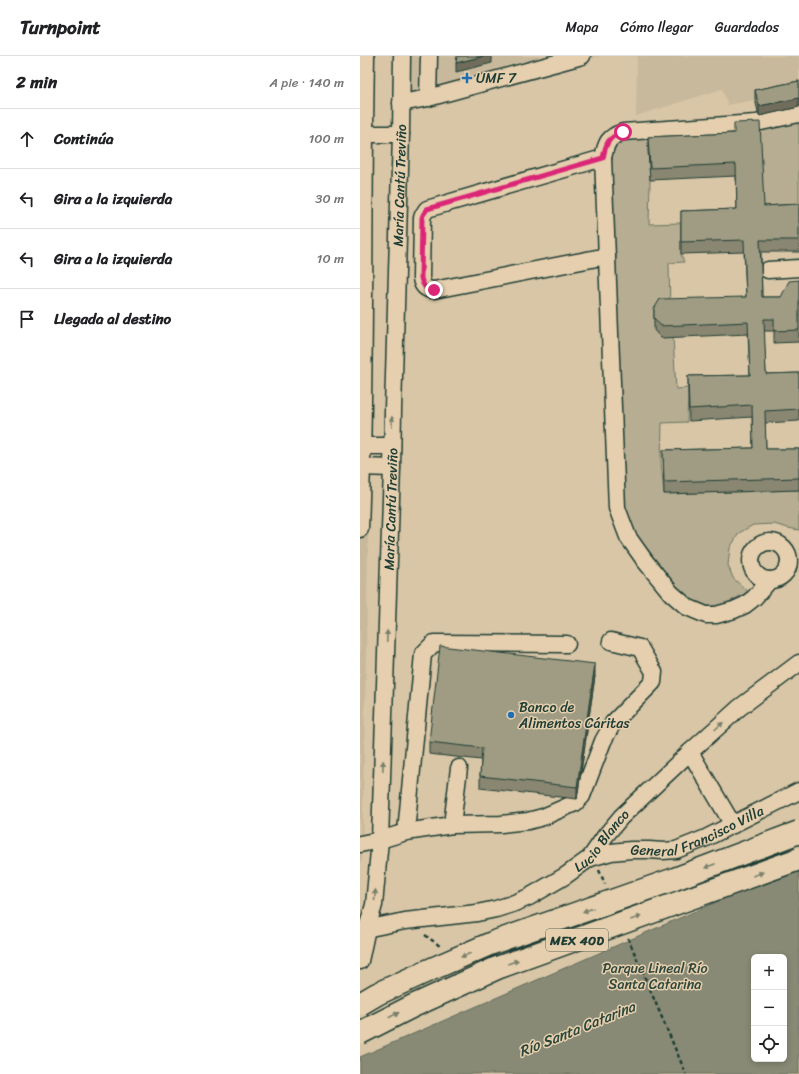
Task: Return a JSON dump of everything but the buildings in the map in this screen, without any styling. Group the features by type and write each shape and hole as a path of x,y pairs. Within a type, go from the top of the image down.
{"highway":[{"name":"MEX 40D","path":"360,1004 377,994 492,943 672,880 799,832"},
{"name":"MEX 40D","path":"360,1033 412,1006 497,968 799,859"}],"street":[{"path":"360,528 362,134 366,56"},
{"name":"María Cantú Treviño","path":"360,961 364,929 374,905 380,840 392,468 402,56"},
{"path":"428,98 429,56"},
{"path":"401,103 428,98 582,56"},
{"path":"770,580 754,598 745,604 734,610 716,615 706,615 687,607 671,593 628,537 617,508 603,158 604,150 610,138 623,132 756,123 799,114"},
{"path":"362,134 400,134"},
{"path":"603,158 427,209 422,218 421,278 425,287 429,290 434,290 607,256"},
{"path":"768,270 799,268"},
{"path":"361,446 392,446"},
{"path":"361,467 392,468"},
{"path":"785,573 789,561 788,554 785,549 774,542 767,542 756,548 751,559 752,566 754,572 764,579 775,579 781,576 785,573 799,562"},
{"path":"360,844 406,832 452,825 501,824 528,821 543,817 574,803 582,796 603,741 613,723 653,682 654,672 640,648 611,641"},
{"path":"406,832 423,654 434,643 567,644"},
{"name":"Lucio Blanco","path":"364,929 405,921 477,913 496,909 512,904 565,876 594,863 606,835 621,817 739,708 799,663"},
{"path":"690,752 733,825"},
{"path":"452,825 459,768"},
{"name":"General Francisco Villa","path":"594,863 611,852 631,850 676,850 706,838 799,791"}],"path":[{"path":"594,863 607,889"},
{"path":"626,932 686,1074"}],"shaded area":[{"name":"UMF 7","path":"411,56 601,56 410,110"},
{"path":"637,56 799,56 799,91 728,105 722,89 636,116"},
{"path":"799,117 799,216 764,218 759,134 648,150 650,180 649,224 681,223 681,254 684,262 669,263 670,310 654,330 661,338 673,337 676,389 688,388 687,422 662,423 661,462 664,494 799,490 799,530 774,524 753,525 739,533 730,548 728,565 733,578 748,592 721,606 704,606 687,599 634,532 625,505 610,143 617,136"},
{"path":"360,443 370,444 362,861 360,862"}],"water":[{"name":"Río Santa Catarina","path":"799,863 799,1074 360,1074 360,1057 774,877"}],"place":[{"name":"UMF 7","path":"467,78"},
{"name":"Banco de Alimentos Cáritas","path":"511,715"}],"route":[{"path":"434,290 429,290 425,287 421,278 422,218 427,209 603,158 604,150 610,138 623,132"}],"park label":[{"name":"Parque Lineal Río Santa Catarina","path":"655,976"}]}
